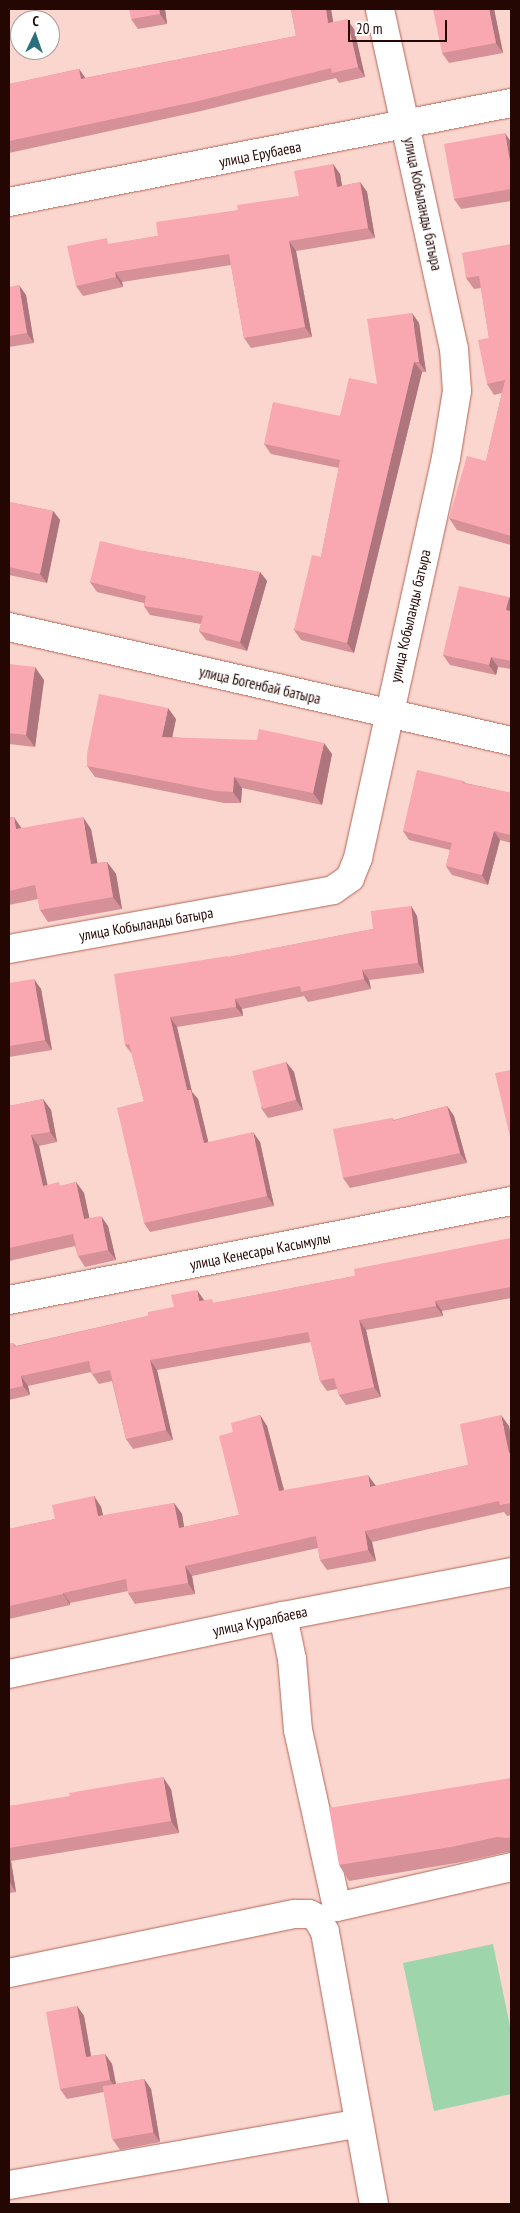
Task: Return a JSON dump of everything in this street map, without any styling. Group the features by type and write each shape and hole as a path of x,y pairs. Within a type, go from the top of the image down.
{"street":[{"name":"улица Кобыланды батыра","path":"9,949 333,890 350,878 358,858 388,714 446,458 457,391 454,349 407,125 380,9"},
{"name":"улица Ерубаева","path":"9,202 511,103"},
{"name":"улица Богенбай батыра","path":"9,627 511,741"},
{"name":"улица Кенесары Касымулы","path":"9,1300 511,1201"},
{"name":"улица Куралбаева","path":"9,1674 283,1616 511,1572"},
{"path":"283,1616 292,1659 298,1730 337,1907 511,1867"},
{"path":"9,1973 295,1914 309,1914 317,1918 325,1932 374,2204"},
{"path":"9,2185 359,2123"}],"green space":[{"path":"493,1944 511,2031 511,2094 434,2111 403,1963"}],"building":[{"path":"129,9 159,9 160,14 131,19"},
{"path":"291,9 326,9 328,23 347,19 358,67 332,73 331,68 194,102 9,141 9,84 79,69 81,79 296,36"},
{"path":"433,9 489,9 496,43 442,53"},
{"path":"505,133 511,167 511,189 454,199 444,144"},
{"path":"333,164 337,187 360,182 368,228 289,241 305,327 244,338 229,254 115,272 116,277 76,286 67,246 107,238 108,244 158,236 156,222 238,210 237,205 299,196 294,171"},
{"path":"511,244 511,536 449,518 467,456 486,461 505,380 487,384 478,340 489,338 479,276 466,278 462,253"},
{"path":"19,285 27,333 9,336 9,287"},
{"path":"412,313 419,362 414,362 347,643 294,630 312,555 321,557 340,460 264,444 273,402 340,416 349,378 377,384 367,319"},
{"path":"9,502 53,511 40,574 9,567"},
{"path":"100,541 143,551 260,572 240,642 199,631 203,616 144,606 146,596 90,582"},
{"path":"459,586 509,597 506,610 511,611 511,661 491,657 489,665 443,655"},
{"path":"9,664 35,667 26,735 9,733"},
{"path":"99,694 168,708 162,737 257,740 259,729 324,743 313,793 234,777 233,792 216,791 87,766 87,754"},
{"path":"417,770 464,781 463,783 511,793 511,835 494,831 482,875 446,866 452,843 403,831"},
{"path":"9,817 14,817 16,829 83,817 91,864 107,862 113,897 40,910 35,885 9,891"},
{"path":"411,906 418,963 362,970 364,979 301,992 300,986 235,999 236,1007 170,1017 187,1090 191,1090 204,1143 253,1132 267,1196 144,1223 117,1108 144,1101 129,1044 125,1045 114,974 228,957 373,929 371,911"},
{"path":"34,979 45,1040 9,1046 9,983"},
{"path":"286,1062 296,1100 262,1109 252,1071"},
{"path":"511,1070 511,1141 495,1073"},
{"path":"43,1099 50,1132 31,1135 43,1186 59,1182 60,1186 76,1182 84,1219 101,1216 108,1250 78,1256 73,1234 9,1248 9,1106"},
{"path":"447,1106 460,1153 343,1178 333,1129 392,1118 393,1121"},
{"path":"511,1238 511,1287 435,1301 436,1306 359,1320 374,1387 339,1395 334,1378 320,1381 308,1332 150,1360 166,1430 126,1439 110,1370 92,1374 89,1361 21,1376 23,1386 9,1389 9,1344 13,1343 14,1347 148,1316 148,1312 174,1307 171,1295 197,1290 199,1301 212,1299 213,1303 355,1276 354,1269"},
{"path":"260,1415 279,1491 368,1475 370,1487 468,1465 460,1424 501,1415 509,1453 511,1452 511,1503 500,1505 499,1501 365,1531 368,1550 320,1560 316,1536 185,1566 188,1583 128,1593 126,1579 9,1606 9,1529 55,1519 52,1505 94,1496 98,1516 174,1503 179,1528 239,1515 219,1436 233,1432 231,1423"},
{"path":"163,1777 171,1821 9,1848 9,1806 70,1796 69,1793"},
{"path":"511,1778 511,1837 497,1837 451,1847 339,1865 329,1808"},
{"path":"77,2006 86,2057 105,2054 110,2080 60,2089 46,2012"},
{"path":"144,2079 153,2132 112,2139 103,2086"}]}
